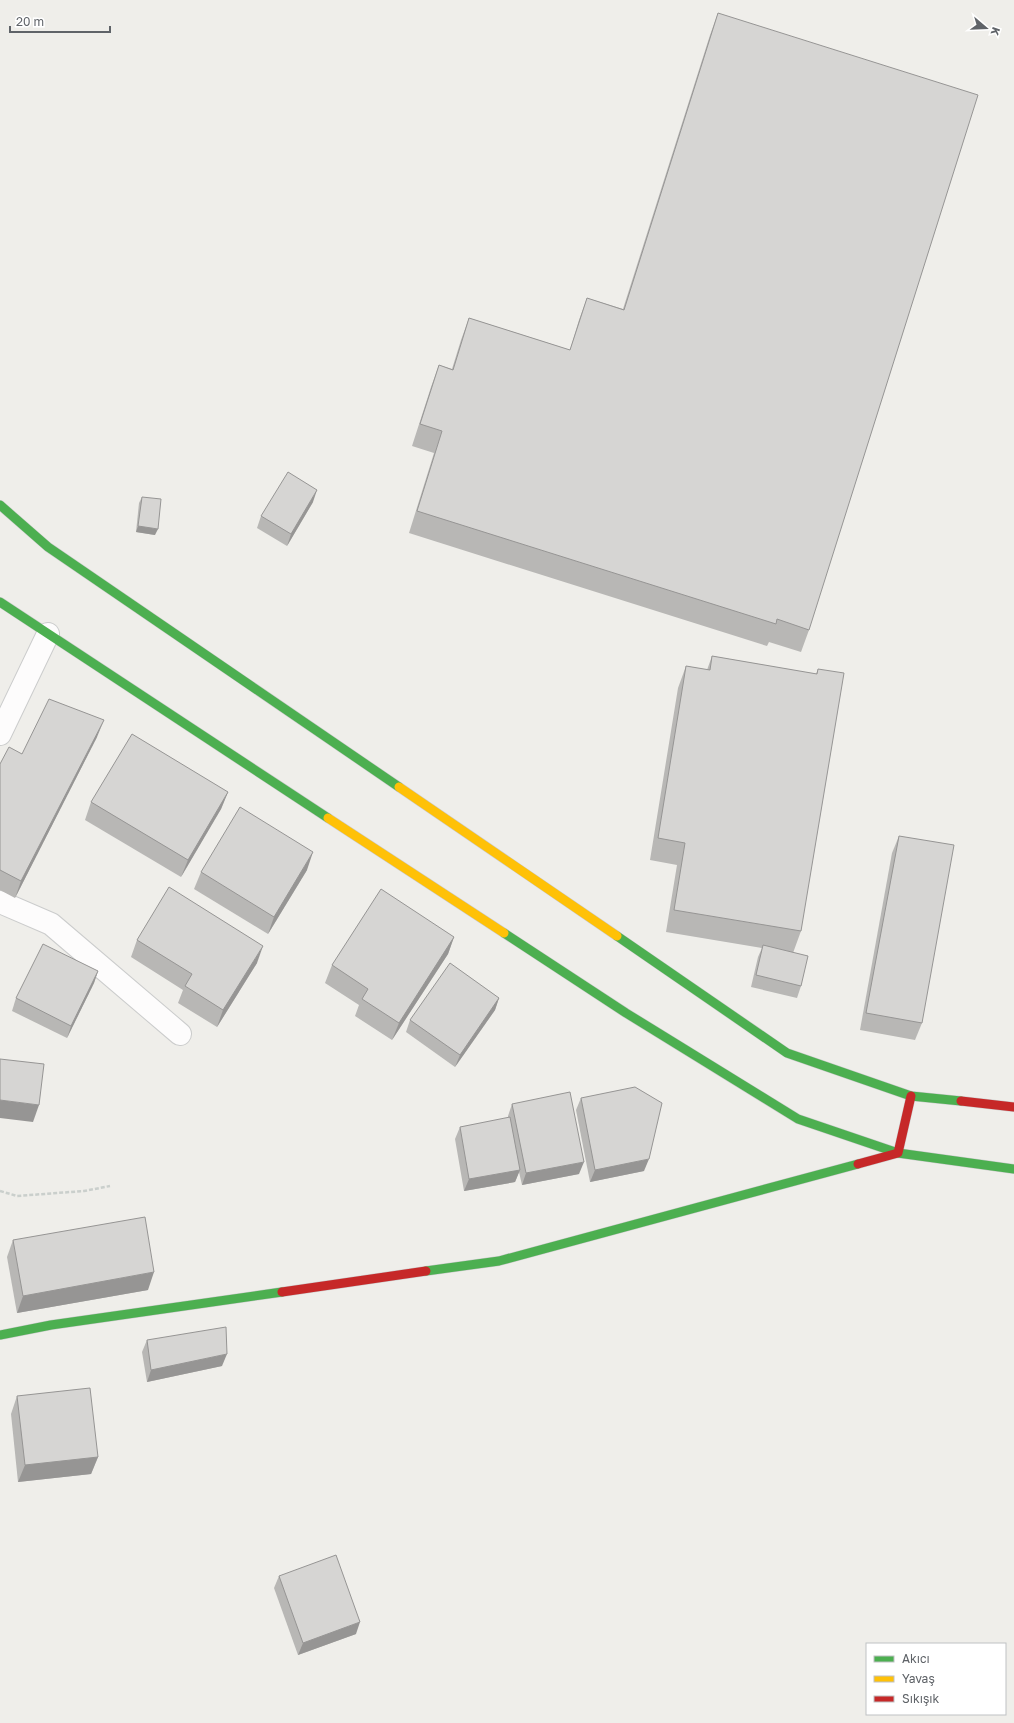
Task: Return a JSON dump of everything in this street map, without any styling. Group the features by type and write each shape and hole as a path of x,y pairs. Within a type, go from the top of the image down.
{"main road":[{"path":"0,505 48,547 787,1053 911,1096 1014,1107"},
{"path":"0,602 626,1013 798,1119 898,1153 1014,1168"},
{"path":"898,1153 911,1096"},
{"path":"0,1335 51,1325 500,1261 898,1153"}],"street":[{"path":"0,734 48,634"},
{"path":"0,902 51,924 180,1034"}],"path":[{"path":"0,1191 16,1196 84,1192 110,1186"}],"building":[{"path":"718,13 978,95 809,630 777,619 776,624 417,511 442,431 420,424 439,365 453,370 469,318 570,350 587,298 624,310"},
{"path":"288,472 317,490 291,534 261,516"},
{"path":"142,497 161,499 158,529 138,526"},
{"path":"712,656 817,674 818,669 844,673 801,931 674,910 685,843 658,838 686,666 710,670"},
{"path":"49,699 104,720 21,881 0,870 0,764 9,747 22,754"},
{"path":"132,734 228,792 188,860 91,802"},
{"path":"240,807 313,852 274,917 201,872"},
{"path":"899,836 954,845 922,1023 866,1013"},
{"path":"169,887 263,946 223,1010 185,986 192,974 137,940"},
{"path":"381,889 454,937 399,1023 362,999 368,989 332,965"},
{"path":"43,944 98,971 71,1026 16,998"},
{"path":"763,945 808,956 801,986 756,975"},
{"path":"450,963 499,998 460,1055 410,1020"},
{"path":"0,1059 44,1064 39,1105 0,1100"},
{"path":"635,1087 662,1103 649,1159 595,1170 581,1098"},
{"path":"570,1092 584,1162 526,1173 512,1104"},
{"path":"510,1117 520,1170 469,1179 460,1127"},
{"path":"145,1217 154,1272 23,1296 13,1240"},
{"path":"226,1327 227,1354 151,1370 147,1340"},
{"path":"90,1388 98,1457 25,1465 17,1396"},
{"path":"336,1555 360,1622 303,1643 279,1576"}],"traffic: fast":[{"path":"0,505 48,547 399,787"},
{"path":"0,602 328,818"},
{"path":"504,933 626,1013 798,1119 898,1153 1014,1169"},
{"path":"617,936 787,1053 911,1096 961,1101"},
{"path":"426,1271 499,1261 858,1164"},
{"path":"0,1335 51,1325 282,1292"}],"traffic: slow":[{"path":"399,787 617,936"},
{"path":"328,818 504,933"}],"traffic: jam":[{"path":"858,1164 898,1153 911,1096"},
{"path":"961,1101 1014,1107"},
{"path":"282,1292 426,1271"}]}
